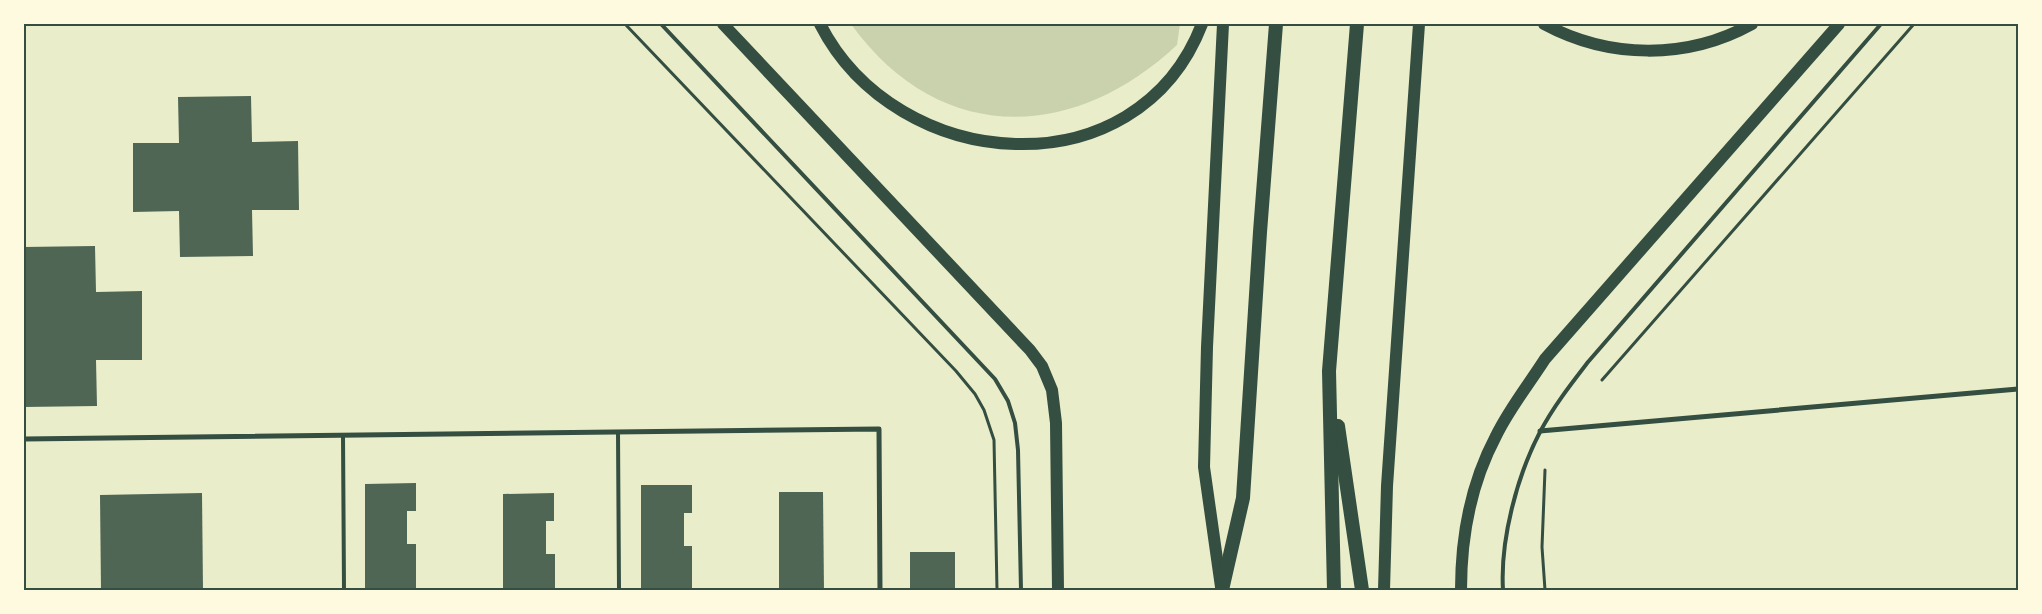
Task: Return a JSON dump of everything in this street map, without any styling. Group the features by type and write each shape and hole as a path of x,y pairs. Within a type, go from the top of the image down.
{"highway":[{"path":"1222,590 1243,498 1260,232 1276,24"},
{"path":"1334,590 1330,371 1357,24"},
{"path":"1330,371 1362,590"}],"main road":[{"path":"723,24 1030,350 1042,366 1052,390 1056,423 1058,590"},
{"path":"820,24 827,38 845,63 866,85 891,105 918,121 946,133 977,141 1039,144 1070,138 1100,129 1130,114 1157,92 1180,68 1196,40 1202,24"},
{"path":"1222,590 1204,467 1207,346 1223,24"},
{"path":"1384,590 1387,486 1419,24"},
{"path":"1544,24 1590,43 1620,49 1651,51 1681,49 1710,42 1752,24"},
{"path":"1462,590 1461,571 1468,514 1481,469 1496,435 1515,404 1545,359 1839,24"}],"street":[{"path":"1540,432 2018,389"},
{"path":"24,439 879,429 880,590"}],"lane":[{"path":"661,24 995,379 1008,401 1015,423 1018,450 1021,590"},
{"path":"1503,590 1502,577 1506,542 1513,506 1525,467 1540,432 1565,394 1588,362 1881,24"},
{"path":"618,432 619,590"},
{"path":"343,436 344,590"}],"path":[{"path":"624,24 949,364 975,394 984,410 994,440 997,590"},
{"path":"1602,380 1914,24"},
{"path":"1544,590 1542,538 1545,461"}],"green space":[{"path":"851,24 1180,24 1177,45 1136,77 1094,100 1051,113 1007,117 965,110 924,92 886,64"}],"building":[{"path":"251,96 252,142 298,141 299,210 252,210 253,256 180,257 179,211 133,212 133,143 179,143 178,97"},
{"path":"95,246 96,292 142,291 142,360 96,360 97,406 24,407 24,247"},
{"path":"416,483 416,511 407,511 407,544 416,544 416,590 365,590 365,484"},
{"path":"641,485 692,485 692,513 684,513 684,546 692,546 692,590 641,590"},
{"path":"779,492 823,492 824,590 779,590"},
{"path":"202,493 203,590 101,590 100,495"},
{"path":"554,493 554,521 546,521 546,554 555,554 555,590 503,590 503,494"},
{"path":"910,552 955,552 955,590 910,590"}]}
